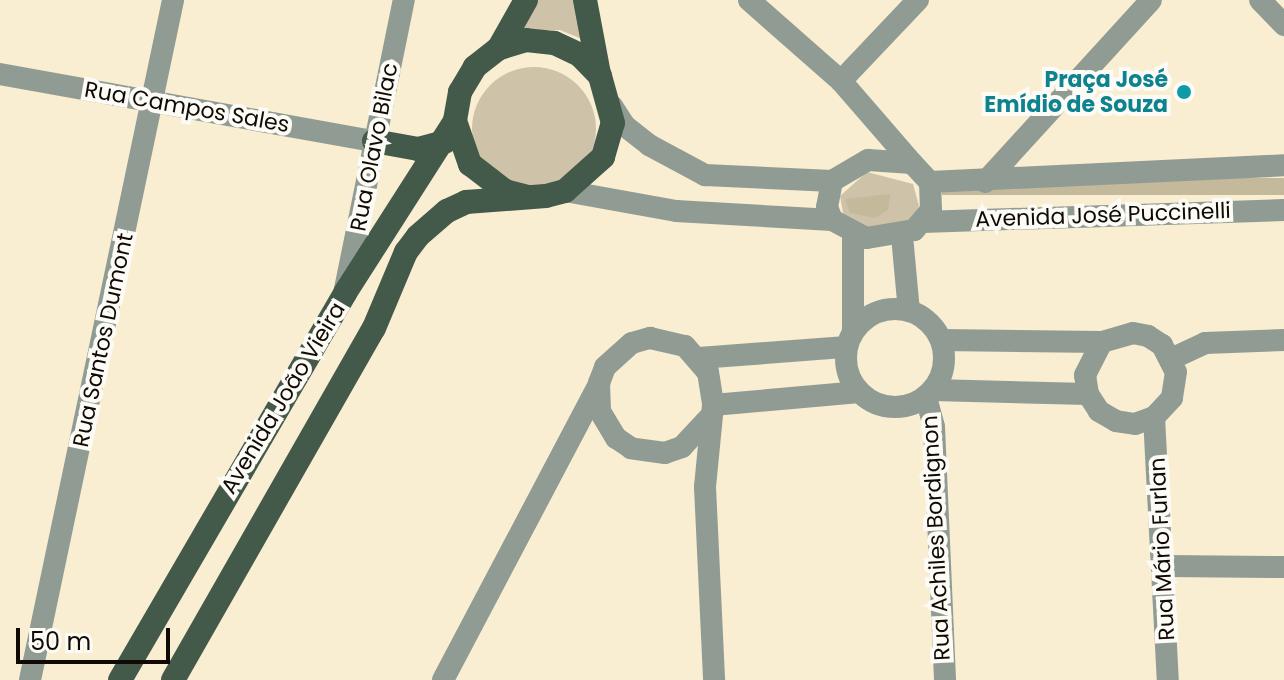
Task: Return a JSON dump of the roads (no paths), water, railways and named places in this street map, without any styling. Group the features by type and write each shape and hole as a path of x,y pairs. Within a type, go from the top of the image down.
{"main road":[{"path":"374,141 418,149 450,132 467,79 499,48 526,0"},
{"path":"450,132 470,164 505,191 527,197 565,191 603,157 610,141 612,106 600,76 585,0"},
{"path":"499,48 526,40 554,43 580,55 600,76"},
{"name":"Avenida João Vieira","path":"120,680 345,293 450,132"},
{"name":"Avenida João Vieira","path":"173,680 374,328 406,252 434,221 456,206 527,197"}],"street":[{"name":"Rua Santos Dumont","path":"30,680 173,0"},
{"name":"Rua Olavo Bilac","path":"345,293 404,0"},
{"path":"565,191 676,211 832,220 853,234 902,236 923,222 931,210 930,182 863,112 841,81 749,0"},
{"path":"841,81 918,0"},
{"path":"985,182 1151,0"},
{"path":"1260,0 1284,25"},
{"name":"Rua Campos Sales","path":"0,74 374,141"},
{"path":"612,106 625,126 649,145 705,175 832,181 868,160 912,163"},
{"path":"863,112 868,160"},
{"name":"Avenida José Puccinelli","path":"930,182 985,182 1284,165"},
{"path":"832,181 827,207 832,220"},
{"name":"Avenida José Puccinelli","path":"923,222 1284,210"},
{"path":"853,234 847,371 859,392"},
{"path":"902,236 909,311"},
{"path":"699,358 850,340 868,317 888,310 909,311 923,318 941,340 944,366 930,393"},
{"path":"941,340 1102,342 1117,335 1141,334 1162,345 1171,359 1176,385 1154,417 1135,424 1116,421 1099,411 1088,394 1085,375 1102,342"},
{"path":"443,680 605,367 632,343 668,340 699,358 713,388 705,487 714,680"},
{"path":"1171,359 1205,343 1284,340"},
{"path":"599,383 605,424 631,448 657,453 682,447 710,412 859,392 892,407 930,393 1088,394"},
{"name":"Rua Achiles Bordignon","path":"930,393 945,680"},
{"name":"Rua Mário Furlan","path":"1154,417 1165,566 1168,680"},
{"path":"556,461 605,424"},
{"path":"682,447 705,487"},
{"path":"1165,566 1284,567"}],"place":[{"name":"Praça José Emídio de Souza","path":"1184,92"}]}
